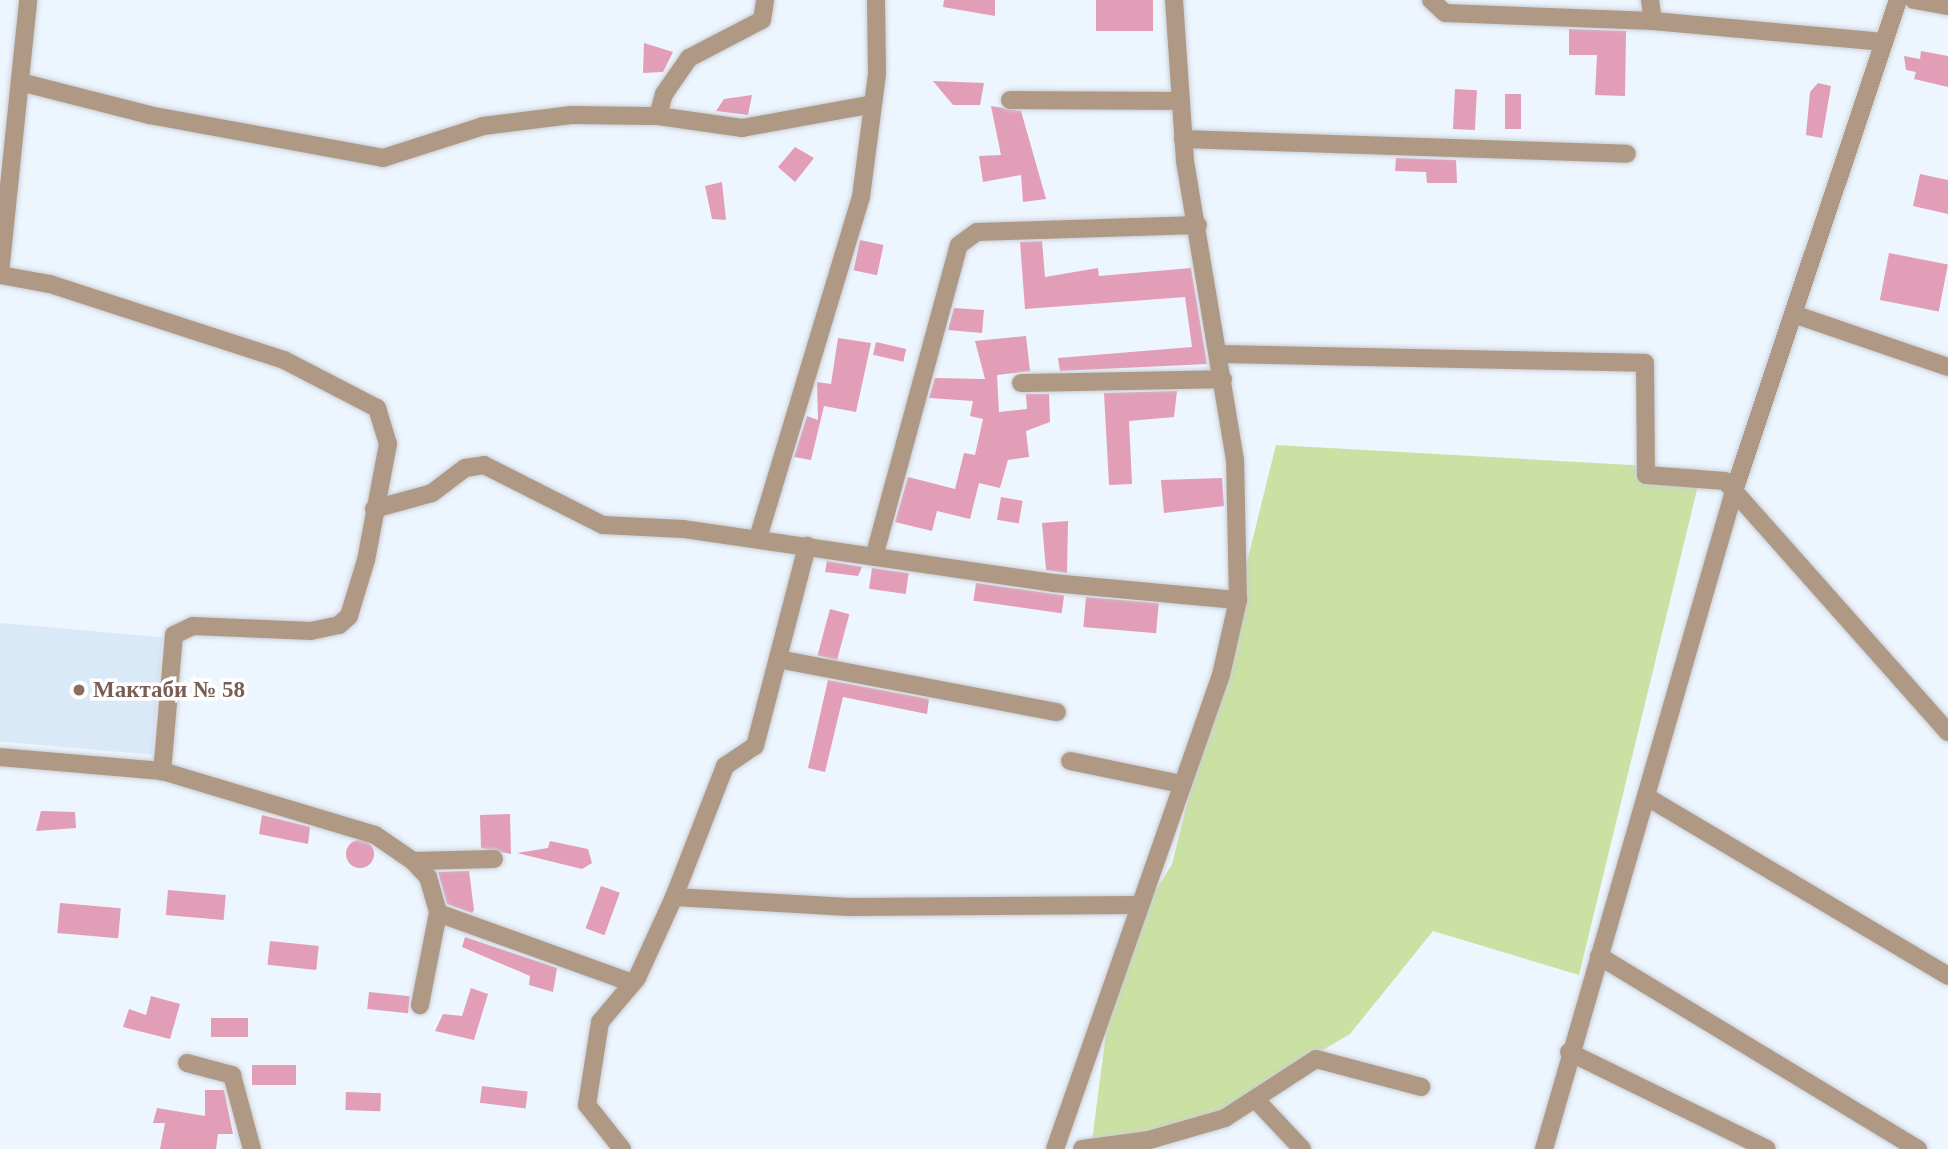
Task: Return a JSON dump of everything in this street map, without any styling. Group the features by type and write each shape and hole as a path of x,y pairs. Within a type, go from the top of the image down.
{"street":[{"path":"27,0 0,274 50,284 284,360 377,408 388,444 356,596 339,625 311,631 193,626 174,635 162,771"},
{"path":"658,116 664,94 689,58 762,20 765,0"},
{"path":"758,538 861,197 869,105 877,73 876,0"},
{"path":"1055,1149 1137,905 1221,675 1238,600 1235,460 1183,139 1178,101 1174,0"},
{"path":"1430,0 1445,12 1653,21 1884,43"},
{"path":"1650,0 1653,21"},
{"path":"1544,1149 1569,1052 1647,797 1734,491 1796,314 1898,0"},
{"path":"1914,0 1948,6"},
{"path":"20,82 149,115 383,158 483,126 570,115 658,116 742,128 869,105"},
{"path":"1010,100 1178,101"},
{"path":"1183,139 1627,154"},
{"path":"874,557 959,245 977,232 1198,225"},
{"path":"1796,314 1948,368"},
{"path":"1219,354 1637,360 1649,376 1646,475 1725,481 1948,732"},
{"path":"1021,383 1223,379"},
{"path":"374,509 432,493 474,464 603,525 758,538 874,557 1238,600"},
{"path":"622,1149 591,1115 586,1096 600,1022 632,983 674,897 726,766 755,746 807,546"},
{"path":"778,659 1057,712"},
{"path":"0,757 162,771 375,835 413,861 428,877 438,913 420,1005"},
{"path":"1070,761 1181,785"},
{"path":"1647,797 1948,976"},
{"path":"413,861 494,859"},
{"path":"674,897 849,907 1137,905"},
{"path":"438,913 632,983"},
{"path":"1598,956 1918,1149"},
{"path":"1569,1052 1767,1149"},
{"path":"1082,1149 1149,1140 1225,1118 1257,1101 1316,1059 1421,1087"},
{"path":"187,1063 232,1075 252,1149"},
{"path":"1257,1101 1301,1149"}],"shaded area":[{"name":"Мактаби № 58","path":"0,623 162,637 152,755 0,741"}],"green space":[{"path":"1276,445 1702,469 1579,975 1433,931 1350,1034 1202,1121 1092,1141 1110,1002 1139,918 1172,864"}],"building":[{"path":"944,0 995,0 995,16 943,7"},
{"path":"1096,0 1153,0 1153,31 1096,31"},
{"path":"1569,29 1626,31 1625,96 1595,95 1597,55 1569,55"},
{"path":"644,43 673,52 663,72 643,73"},
{"path":"1921,51 1948,56 1948,87 1914,79 1916,72 1906,70 1904,56 1920,59"},
{"path":"933,81 984,83 980,105 953,105"},
{"path":"1818,83 1831,86 1822,138 1806,135 1810,92"},
{"path":"1455,89 1477,90 1475,130 1453,129"},
{"path":"1505,94 1521,94 1521,129 1505,129"},
{"path":"752,95 748,115 716,111 724,99"},
{"path":"991,106 1021,111 1046,199 1023,202 1021,175 983,182 979,156 1001,155"},
{"path":"795,147 814,158 795,182 778,167"},
{"path":"1396,158 1456,160 1457,183 1427,183 1426,172 1395,171"},
{"path":"1920,174 1948,180 1948,214 1913,206"},
{"path":"722,182 726,220 712,219 705,186"},
{"path":"860,240 883,245 877,275 854,270"},
{"path":"1042,241 1045,277 1098,268 1099,276 1191,268 1207,364 1060,371 1058,358 1192,347 1185,297 1025,309 1020,242"},
{"path":"1889,253 1948,264 1939,312 1880,300"},
{"path":"954,308 984,310 982,333 948,330"},
{"path":"1026,336 1030,371 997,375 999,412 1027,409 1026,394 1049,394 1050,422 1026,431 1029,457 1008,460 1000,488 979,483 970,519 937,511 932,531 895,522 908,477 955,489 964,453 975,455 983,419 970,416 973,401 929,398 935,378 985,379 975,341"},
{"path":"838,338 871,343 856,412 824,406 811,460 794,457 807,416 818,420 817,382 831,384"},
{"path":"876,342 906,349 903,362 873,355"},
{"path":"1177,391 1174,417 1129,421 1132,484 1109,485 1104,393"},
{"path":"1222,478 1224,506 1164,513 1161,480"},
{"path":"1001,497 1023,501 1019,523 997,520"},
{"path":"1068,521 1067,573 1046,570 1042,523"},
{"path":"827,561 862,567 858,576 825,572"},
{"path":"872,568 909,573 906,594 869,589"},
{"path":"976,583 1064,595 1062,613 973,601"},
{"path":"1086,597 1159,603 1156,633 1083,627"},
{"path":"830,609 849,614 837,661 818,655"},
{"path":"828,680 929,699 927,714 843,697 825,772 808,768"},
{"path":"41,811 75,812 76,828 36,831"},
{"path":"510,814 511,854 481,848 480,815"},
{"path":"262,815 310,827 308,844 259,834"},
{"path":"360,840 370,844 374,854 370,864 360,868 350,864 346,854 350,844"},
{"path":"550,841 588,849 592,863 582,869 517,853 548,848"},
{"path":"469,871 474,910 472,913 447,904 438,872"},
{"path":"601,886 620,893 604,935 586,928"},
{"path":"168,890 226,895 224,920 166,915"},
{"path":"60,903 121,908 118,938 57,933"},
{"path":"465,937 557,968 553,992 529,985 530,976 462,947"},
{"path":"270,941 319,946 316,970 267,965"},
{"path":"471,988 488,994 474,1040 435,1031 443,1014 462,1016"},
{"path":"369,992 410,996 408,1013 367,1009"},
{"path":"151,996 180,1004 170,1039 123,1027 129,1009 146,1015"},
{"path":"211,1018 248,1018 248,1037 211,1037"},
{"path":"252,1065 296,1065 296,1085 252,1085"},
{"path":"482,1086 528,1092 526,1108 480,1103"},
{"path":"205,1090 224,1090 233,1134 218,1134 216,1149 160,1149 165,1123 153,1123 157,1108 205,1116"},
{"path":"346,1092 381,1093 380,1111 345,1110"}],"place":[{"name":"Мактаби № 58","path":"79,690"}]}
